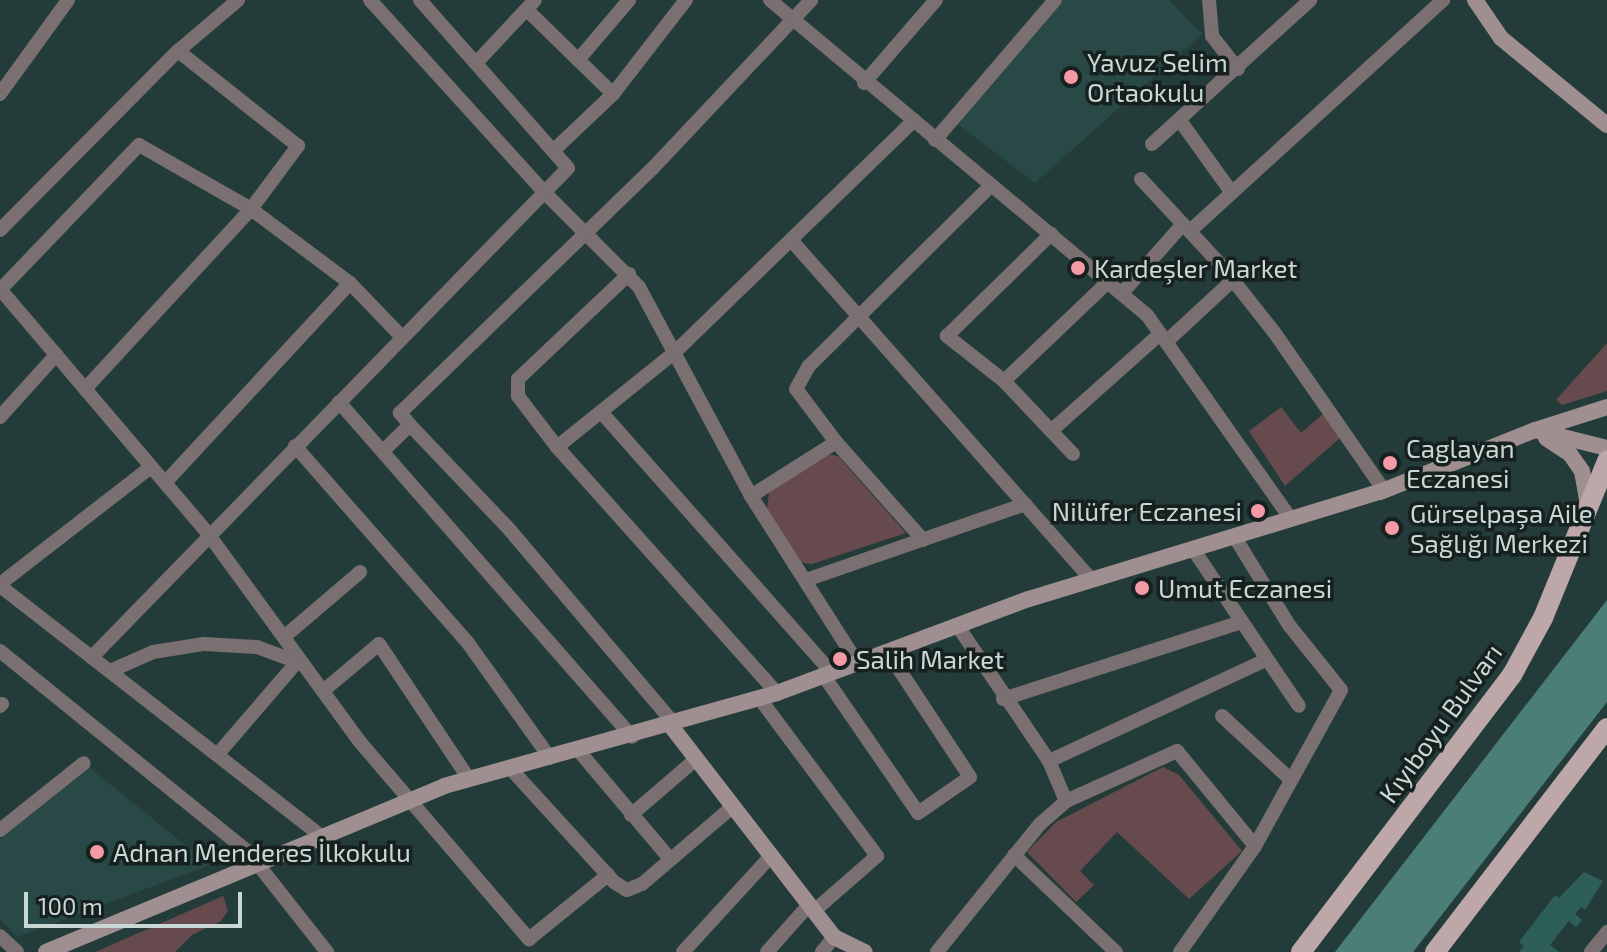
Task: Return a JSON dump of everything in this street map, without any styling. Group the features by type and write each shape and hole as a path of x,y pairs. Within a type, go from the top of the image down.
{"main road":[{"path":"1475,0 1501,38 1607,125"},
{"path":"46,952 257,862 469,779 673,726 760,699 957,625 1384,490 1535,430 1607,407"},
{"path":"1535,430 1607,448"},
{"path":"1535,430 1570,454 1582,471 1587,500"},
{"name":"Kıyıboyu Bulvarı","path":"1301,952 1512,675 1543,618 1587,500 1607,461"},
{"path":"673,726 834,937 865,952"},
{"path":"1435,952 1607,728"}],"street":[{"path":"0,94 68,0"},
{"path":"0,230 178,51 238,0"},
{"path":"370,0 544,192 629,274 675,352 751,496 858,664"},
{"path":"92,657 568,168 420,0"},
{"path":"578,60 629,0"},
{"path":"553,151 613,94 686,0"},
{"path":"770,0 864,83 914,120 1122,293 1163,338 1291,519"},
{"path":"673,726 509,529 400,413 588,232 811,0"},
{"path":"864,83 936,0"},
{"path":"935,140 1055,0"},
{"path":"1209,0 1212,36 1238,69"},
{"path":"1152,144 1181,122 1310,0"},
{"path":"1122,293 1186,227 1232,193 1442,0"},
{"path":"476,63 531,5 578,60 613,94"},
{"path":"85,389 251,209 298,146 178,51"},
{"path":"557,447 675,352 914,120"},
{"path":"1181,122 1232,193"},
{"path":"402,337 350,283 251,209 139,145 2,295 209,535 300,663 407,801 529,939 608,875"},
{"path":"1141,179 1233,280 1384,490"},
{"path":"923,540 836,442 796,389 809,366 991,185"},
{"path":"1051,234 947,336 1004,381 1073,454"},
{"path":"791,240 1092,580"},
{"path":"629,274 518,379 518,396 557,447 777,693"},
{"path":"1051,431 1233,280"},
{"path":"1004,381 1109,281"},
{"path":"165,483 350,283"},
{"path":"0,417 56,355"},
{"path":"339,402 632,737"},
{"path":"602,413 828,674 918,813 970,777 887,651"},
{"path":"383,451 410,425"},
{"path":"751,496 836,442"},
{"path":"295,446 468,643 550,758"},
{"path":"151,467 0,585 321,836"},
{"path":"806,580 1025,504"},
{"path":"1180,952 1255,846 1341,690 1289,625 1234,536"},
{"path":"1193,549 1239,623 1299,706"},
{"path":"284,637 360,572"},
{"path":"1003,699 1239,623"},
{"path":"957,625 1003,699 1049,761 1066,801"},
{"path":"110,671 153,652 204,644 257,647 300,663"},
{"path":"323,691 379,644 469,779"},
{"path":"0,651 257,862 327,952"},
{"path":"1049,761 1266,660"},
{"path":"217,755 300,663"},
{"path":"760,699 877,856 811,909 767,952"},
{"path":"1222,716 1291,780"},
{"path":"578,750 670,859"},
{"path":"937,952 1014,855 1066,801 1177,751 1255,846"},
{"path":"631,815 696,759"},
{"path":"0,830 84,763"},
{"path":"510,768 620,887 634,889 732,807"},
{"path":"1014,855 1116,952"},
{"path":"683,952 770,857"},
{"path":"1591,952 1607,932"},
{"path":"0,936 17,952"},
{"path":"822,952 834,937"}],"shaded area":[{"name":"Yavuz Selim Ortaokulu","path":"1056,0 1169,0 1202,34 1035,183 952,120"},
{"path":"1607,343 1607,391 1562,405 1556,400"},
{"path":"1281,407 1301,433 1329,409 1348,431 1285,486 1249,431"},
{"path":"828,454 838,456 906,533 812,564 798,562 767,510 769,492"},
{"path":"1607,600 1607,702 1413,952 1335,952"},
{"name":"Adnan Menderes İlkokulu","path":"89,767 210,865 17,937 0,919 0,839"},
{"path":"1163,767 1179,775 1242,851 1189,899 1117,832 1080,871 1094,885 1076,902 1027,852 1056,822"},
{"path":"223,896 228,911 221,921 192,935 175,952 95,952"}],"building":[{"path":"1584,872 1603,881 1585,910 1581,907 1575,914 1582,920 1576,927 1569,921 1550,945 1559,952 1519,952 1524,946 1519,942 1555,895 1559,898"}],"place":[{"name":"Yavuz Selim Ortaokulu","path":"1071,77"},
{"name":"Kardeşler Market","path":"1078,268"},
{"name":"Caglayan Eczanesi","path":"1390,463"},
{"name":"Nilüfer Eczanesi","path":"1258,511"},
{"name":"Gürselpaşa Aile Sağlığı Merkezi","path":"1392,528"},
{"name":"Umut Eczanesi","path":"1142,588"},
{"name":"Salih Market","path":"840,659"},
{"name":"Adnan Menderes İlkokulu","path":"97,852"}]}
